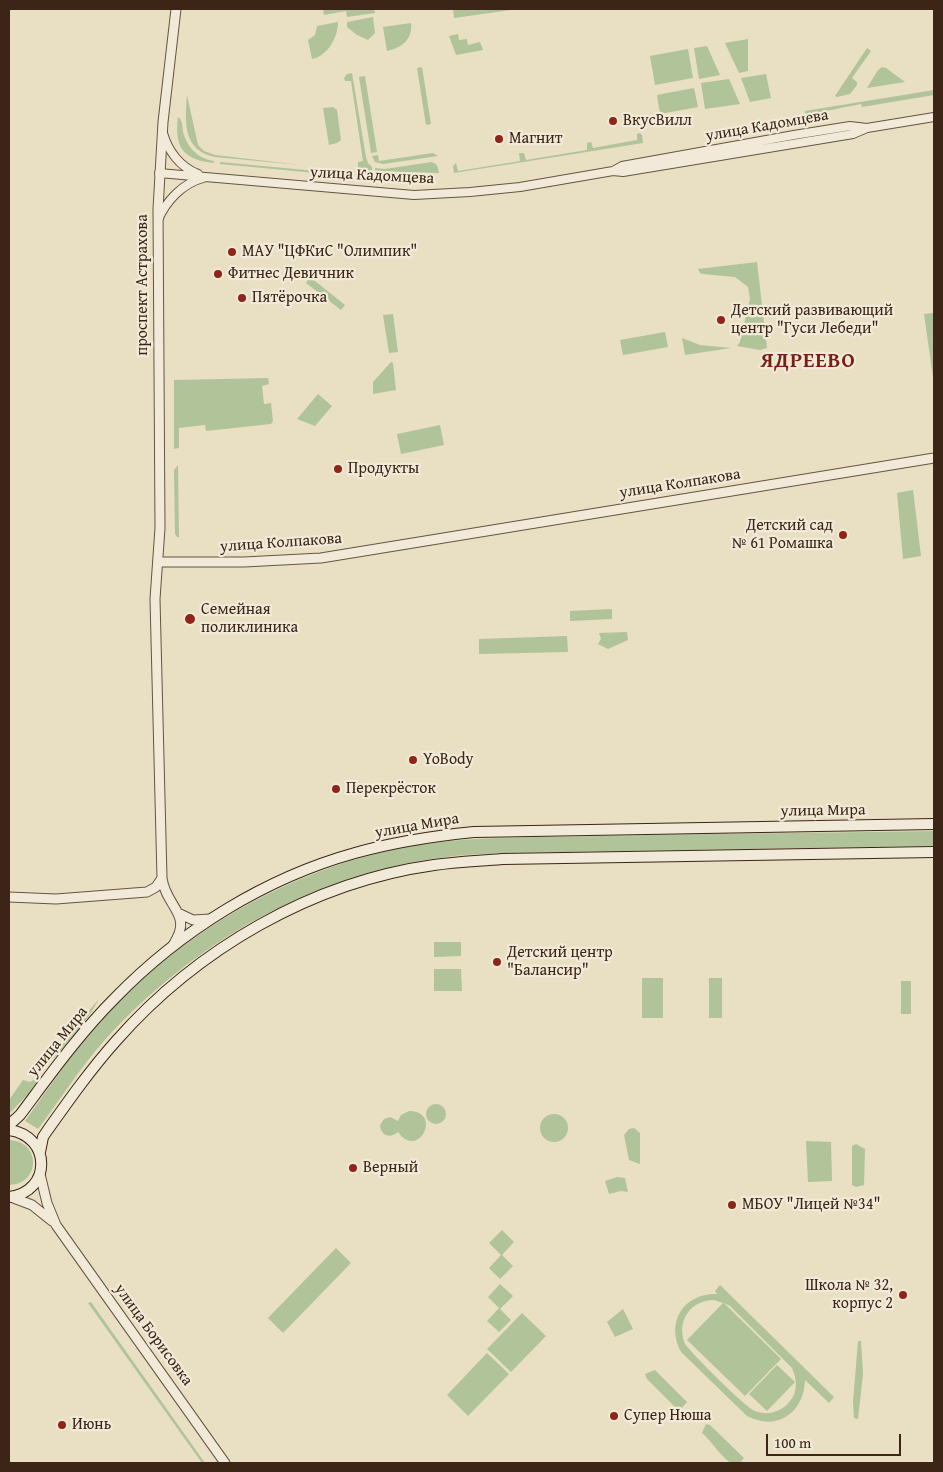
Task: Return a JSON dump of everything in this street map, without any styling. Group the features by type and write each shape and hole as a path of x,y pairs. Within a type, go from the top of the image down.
{"main road":[{"name":"улица Мира","path":"9,1126 20,1115 67,1052 103,1010 135,978 173,946 233,905 320,865 376,848 443,835 474,832 934,824"},
{"path":"40,1152 41,1142 47,1131 97,1064 117,1040 161,996 214,954 253,928 291,908 338,889 412,869 434,865 502,859 934,852"},
{"path":"9,1130 28,1137 36,1145 42,1161 38,1179 26,1190 10,1197"}],"street":[{"name":"проспект Астрахова","path":"158,562 160,477 157,222 162,129 176,9"},
{"name":"улица Кадомцева","path":"159,173 414,195 470,192 520,187 613,171 622,166 794,134 850,126 867,128 934,117"},
{"path":"162,129 167,145 176,158 194,172 207,177"},
{"path":"157,222 163,210 179,191 194,181 207,177"},
{"name":"улица Колпакова","path":"158,562 244,562 321,558 934,458"},
{"path":"158,562 156,679 162,878 168,900"},
{"path":"147,892 156,887 162,878"},
{"path":"9,897 56,899 147,892 159,894 168,900 186,918 194,920 212,919"},
{"path":"173,946 181,929 181,920 178,912"},
{"name":"улица Борисовка","path":"40,1174 47,1203 56,1225 225,1463"},
{"name":"улица Борисовка","path":"10,1197 32,1205 56,1225"}],"green space":[{"path":"323,9 374,9 375,13 347,17 346,11 324,15"},
{"path":"453,9 518,9 454,18"},
{"path":"373,17 375,33 368,40 357,35 347,27 347,22"},
{"path":"338,22 338,28 331,45 323,54 312,59 308,40 315,35 317,26"},
{"path":"411,23 410,34 405,42 397,48 387,51 383,27"},
{"path":"458,34 459,40 467,39 468,45 480,42 483,50 456,55 449,36"},
{"path":"748,39 748,71 739,73 725,43"},
{"path":"707,46 720,75 699,79 694,48"},
{"path":"867,48 871,51 852,78 857,82 857,85 850,94 835,96"},
{"path":"688,49 693,78 655,85 650,56"},
{"path":"422,67 431,124 426,125 417,68"},
{"path":"882,67 905,82 867,88 878,70"},
{"path":"352,73 366,157 372,167 372,171 360,170 358,167 358,162 363,161 351,81 345,81 344,78 347,74"},
{"path":"766,74 771,98 750,102 741,78"},
{"path":"365,76 377,152 371,153 359,77"},
{"path":"729,79 740,104 705,109 701,83"},
{"path":"694,88 698,107 660,114 657,95"},
{"path":"934,90 934,95 862,107 861,104 806,115 805,111"},
{"path":"187,95 198,145 204,151 215,155 301,165 215,157 204,153 196,148 188,133 186,124"},
{"path":"333,107 337,110 341,140 329,145 323,108"},
{"path":"178,117 182,122 183,132 190,147 198,155 214,161 214,163 195,159 183,150 179,144"},
{"path":"640,133 643,143 454,173 453,166 456,163 458,171 520,161 519,153 524,153 526,160 587,150 587,143 591,142 593,148 637,140 637,134"},
{"path":"433,153 438,156 383,164 375,162 372,156 378,155 379,161"},
{"path":"220,162 348,174 348,176 220,164"},
{"path":"432,162 437,165 439,173 375,171 375,168 385,169"},
{"path":"757,262 767,348 760,350 737,346 740,342 750,299 748,287 735,277 703,274 698,269"},
{"path":"310,277 345,305 341,310 306,283"},
{"path":"934,313 934,384 924,314"},
{"path":"393,314 398,352 389,353 383,315"},
{"path":"665,332 668,347 623,355 620,340"},
{"path":"682,338 700,345 731,348 685,355"},
{"path":"391,362 393,363 396,390 373,394 373,382"},
{"path":"268,378 269,384 262,386 264,404 271,403 273,421 271,424 206,431 205,425 179,428 179,448 174,449 174,380"},
{"path":"318,394 332,406 315,426 297,419"},
{"path":"440,425 444,445 401,454 397,434"},
{"path":"178,465 179,537 177,537 175,534 174,470"},
{"path":"913,490 921,556 903,559 897,493"},
{"path":"612,609 612,619 570,621 570,611"},
{"path":"627,632 628,640 608,649 598,644 601,639 599,633"},
{"path":"567,636 568,652 479,654 479,639"},
{"path":"934,831 934,846 476,854 446,857 397,866 349,879 303,897 258,918 216,944 176,973 139,1005 95,1051 38,1129 25,1121 72,1056 102,1019 133,988 167,959 203,932 240,909 280,888 321,871 363,857 406,847 456,840 686,834"},
{"path":"434,942 461,942 461,956 434,957"},
{"path":"434,969 461,969 462,991 434,991"},
{"path":"642,978 663,978 663,1018 642,1018"},
{"path":"709,978 722,978 722,1018 709,1018"},
{"path":"901,981 911,981 911,1014 901,1014"},
{"path":"99,999 75,1035 45,1065 44,1063"},
{"path":"39,1077 41,1078 30,1092 9,1114 9,1100 23,1080 30,1082"},
{"path":"436,1104 443,1107 446,1114 443,1121 436,1124 429,1121 426,1114 429,1107"},
{"path":"409,1111 419,1113 425,1118 426,1125 420,1138 413,1141 406,1139 398,1132 389,1136 382,1132 380,1125 384,1119 390,1117 398,1121 401,1115"},
{"path":"554,1114 564,1118 568,1128 564,1138 554,1142 544,1138 540,1128 544,1118"},
{"path":"634,1128 640,1133 640,1164 629,1160 624,1135 629,1129"},
{"path":"9,1140 19,1142 27,1147 32,1154 33,1162 27,1178 19,1183 9,1185"},
{"path":"806,1141 831,1142 832,1181 808,1182"},
{"path":"856,1144 865,1149 864,1185 856,1187 852,1185 852,1146"},
{"path":"617,1177 625,1178 628,1192 621,1191 609,1194 605,1181"},
{"path":"502,1230 514,1242 502,1255 513,1266 500,1279 489,1268 501,1255 489,1243"},
{"path":"336,1248 351,1263 283,1333 268,1318"},
{"path":"500,1284 513,1296 500,1309 511,1320 499,1332 487,1321 499,1308 488,1297"},
{"path":"720,1285 834,1397 829,1403 805,1380 800,1401 787,1416 769,1422 758,1420 747,1416 681,1352 675,1330 681,1311 695,1298 717,1294 715,1291","holes":["714,1300 723,1303 687,1340 745,1396 781,1359 724,1303 730,1306 792,1368 796,1381 795,1390 793,1397 783,1408 770,1413 755,1411 719,1380 685,1344 682,1328 684,1320 692,1308 705,1301"]},
{"path":"91,1302 205,1463 202,1463 88,1303"},
{"path":"623,1309 633,1329 615,1337 607,1322"},
{"path":"522,1313 546,1336 511,1372 487,1349"},
{"path":"858,1341 861,1341 863,1374 858,1419 854,1418 853,1402"},
{"path":"487,1353 509,1374 468,1416 447,1395"},
{"path":"777,1365 795,1382 767,1411 749,1394"},
{"path":"655,1370 687,1402 679,1411 647,1379 645,1374"},
{"path":"706,1424 710,1425 744,1458 740,1463 729,1461 702,1433"}],"place":[{"name":"ВкусВилл","path":"613,121"},
{"name":"Магнит","path":"499,139"},
{"name":"МАУ \"ЦФКиС \"Олимпик\"","path":"232,252"},
{"name":"Фитнес Девичник","path":"218,274"},
{"name":"Пятёрочка","path":"242,298"},
{"name":"Детский развивающий центр \"Гуси Лебеди\"","path":"721,320"},
{"name":"Продукты","path":"338,469"},
{"name":"Детский сад № 61 Ромашка","path":"843,535"},
{"name":"Семейная поликлиника","path":"190,619"},
{"name":"YoBody","path":"413,760"},
{"name":"Перекрёсток","path":"336,789"},
{"name":"Детский центр \"Балансир\"","path":"497,962"},
{"name":"Верный","path":"353,1168"},
{"name":"МБОУ \"Лицей №34\"","path":"732,1205"},
{"name":"Школа № 32, корпус 2","path":"903,1295"},
{"name":"Супер Нюша","path":"614,1416"},
{"name":"Июнь","path":"62,1425"}],"district":[{"name":"ЯДРЕЕВО","path":"808,362"}]}
